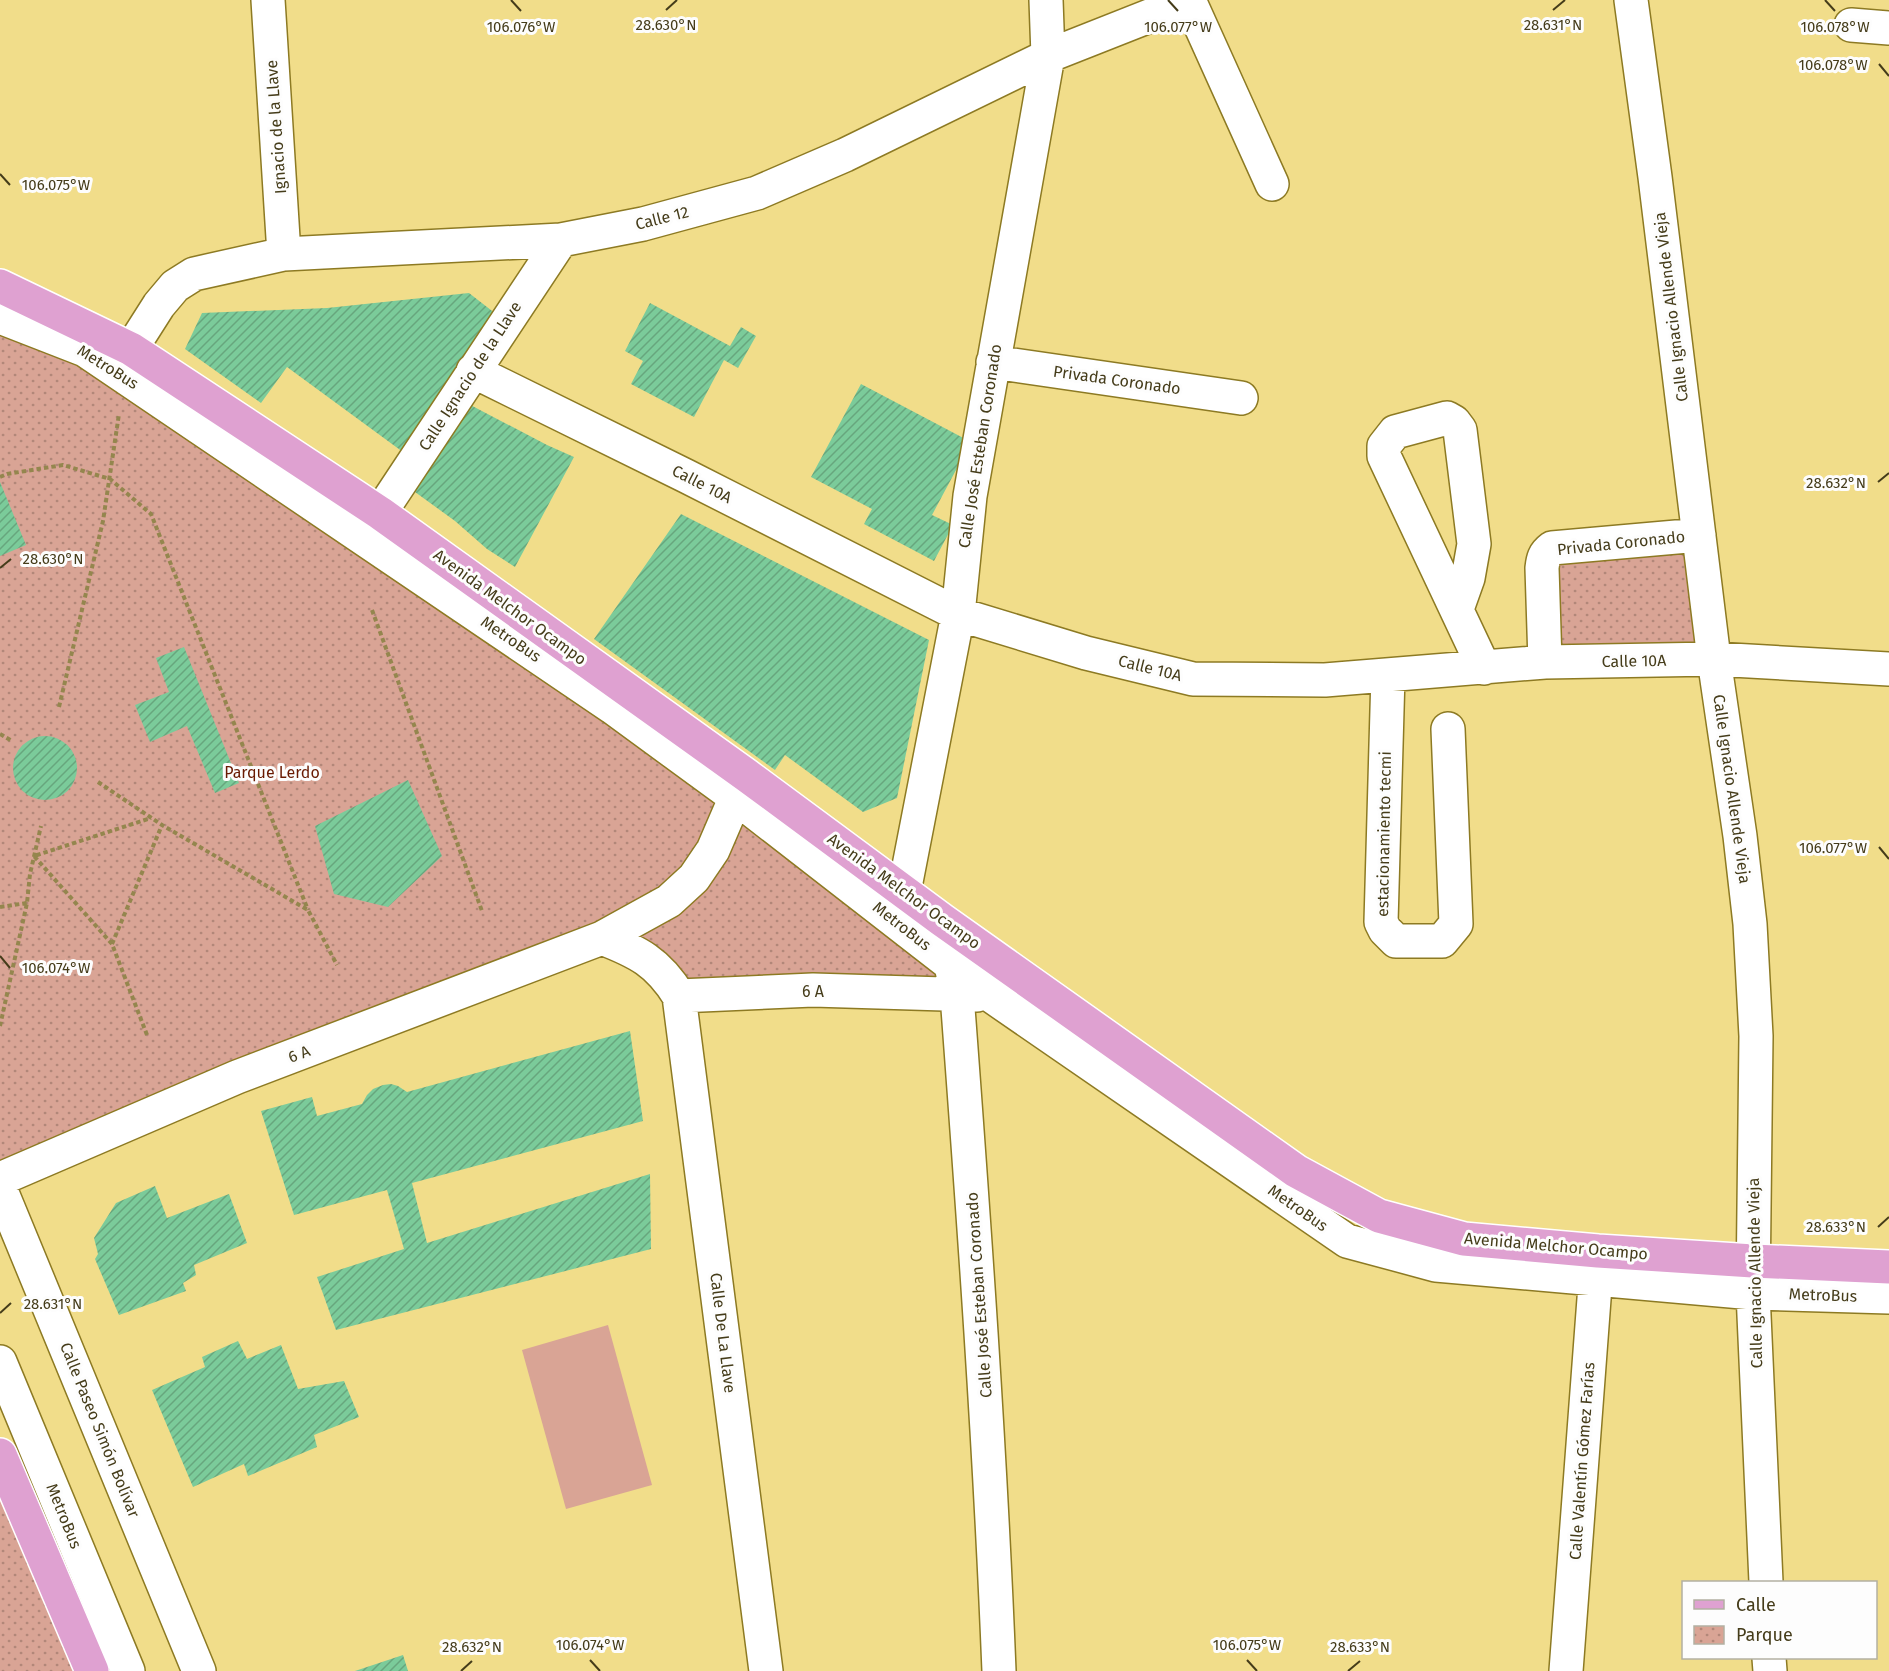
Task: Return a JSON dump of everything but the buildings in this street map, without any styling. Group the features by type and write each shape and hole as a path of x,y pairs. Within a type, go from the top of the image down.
{"main road":[{"name":"Avenida Melchor Ocampo","path":"0,286 131,349 380,513 740,786 904,892 1296,1171 1379,1216 1464,1239 1597,1265 1754,1261 1889,1267"},
{"path":"2,1463 92,1671"}],"street":[{"name":"Ignacio de la Llave","path":"268,0 284,254"},
{"name":"Calle José Esteban Coronado","path":"904,892 957,614 970,496 1048,56 1046,0"},
{"name":"Calle 12","path":"131,349 159,305 175,286 194,274 284,254 561,240 643,224 757,193 845,155 1048,56 1190,0"},
{"path":"1190,0 1272,184"},
{"name":"Calle Ignacio Allende Vieja","path":"1630,0 1655,177 1714,659 1740,836 1750,924 1756,1036 1753,1293 1766,1581"},
{"path":"1851,25 1889,28"},
{"name":"Calle Ignacio de la Llave","path":"380,513 561,240"},
{"name":"MetroBus","path":"0,317 85,350 602,700 740,786 990,995 1347,1241 1436,1265 1597,1265 1753,1293 1889,1298"},
{"name":"Privada Coronado","path":"993,362 1241,398"},
{"name":"Calle 10A","path":"473,371 957,614 1086,653 1193,679 1325,680 1545,662 1714,659 1889,669"},
{"path":"1457,609 1468,578 1474,544 1460,430 1454,422 1447,418 1395,432 1384,446 1384,456 1484,668"},
{"name":"Privada Coronado","path":"1545,662 1542,568 1546,552 1552,548 1699,535"},
{"name":"estacionamiento tecmi","path":"1388,675 1381,922 1385,930 1396,941 1442,941 1456,924 1448,729"},
{"name":"6 A","path":"0,1179 237,1077 602,938 669,901 694,878 713,850 740,786"},
{"name":"Calle José Esteban Coronado","path":"942,920 957,996 980,1299 999,1671"},
{"path":"602,938 635,951 655,965 672,983 679,996"},
{"name":"6 A","path":"679,996 813,990 957,996 1047,994"},
{"name":"Calle De La Llave","path":"679,996 766,1671"},
{"name":"Calle Paseo Simón Bolívar","path":"0,1188 199,1671"},
{"name":"Calle Valentín Gómez Farías","path":"1566,1671 1597,1265"},
{"name":"MetroBus","path":"0,1362 128,1671"}],"path":[{"path":"59,707 103,521 120,413"},
{"path":"0,477 63,465 110,479 151,514 308,910 337,965"},
{"path":"372,610 482,911"},
{"path":"0,734 12,741"},
{"path":"98,782 162,825 308,910"},
{"path":"34,856 151,818"},
{"path":"112,944 162,825"},
{"path":"0,1026 41,826"},
{"path":"34,856 112,944 147,1035"},
{"path":"0,907 27,903"}],"green space":[{"name":"Parque Lerdo","path":"0,286 746,775 957,995 679,996 602,938 0,1179"},
{"path":"1699,535 1714,659 1545,662 1545,554"},
{"path":"608,1325 652,1485 566,1509 522,1350"},
{"path":"0,1468 92,1671 0,1671"}]}
